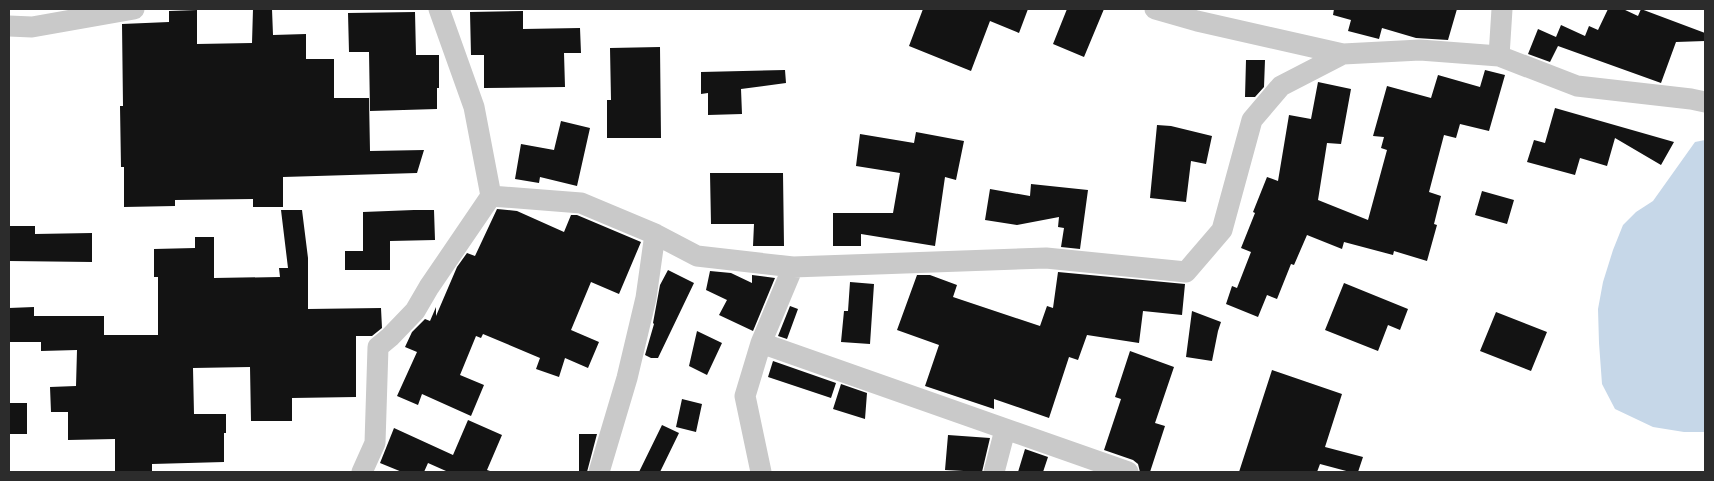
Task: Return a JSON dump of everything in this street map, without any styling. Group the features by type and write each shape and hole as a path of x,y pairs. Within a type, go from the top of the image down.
{"street":[{"path":"9,26 32,27 134,9"},
{"path":"371,469 375,443 378,347 390,338 415,310 491,196 474,107 439,9"},
{"path":"1155,9 1197,21 1343,54 1420,50 1499,56 1577,86 1705,102"},
{"path":"1499,56 1502,9"},
{"path":"491,196 581,203 655,234 697,256 793,267 1046,258 1186,272 1222,230 1252,120 1281,86 1343,54"},
{"path":"599,472 631,360 646,298 655,234"},
{"path":"761,472 745,396 761,343 793,267"},
{"path":"761,343 1128,472"},
{"path":"994,472 1005,430"}],"water":[{"path":"1705,140 1705,432 1684,432 1653,427 1615,409 1602,384 1598,309 1603,282 1623,225 1636,212 1653,201 1695,142"}],"building":[{"path":"253,9 272,9 273,35 306,34 306,59 334,59 334,98 369,98 370,151 424,150 417,173 283,177 283,207 253,207 253,199 175,200 175,206 124,207 124,167 121,167 120,106 123,106 122,24 169,22 169,11 197,10 197,44 252,43"},
{"path":"923,9 1028,9 1019,33 990,21 971,71 909,46"},
{"path":"1067,9 1104,9 1084,57 1053,44"},
{"path":"1334,9 1457,9 1448,40 1416,38 1382,28 1379,39 1348,31 1351,20 1333,15"},
{"path":"1608,9 1623,9 1638,16 1641,9 1705,33 1705,41 1676,42 1661,83 1558,46 1550,62 1528,54 1538,29 1556,37 1561,25 1585,36 1589,26 1598,30"},
{"path":"523,11 523,29 580,28 581,53 564,53 565,87 484,88 484,55 471,55 470,12"},
{"path":"415,12 416,55 439,55 437,109 370,111 369,52 349,52 348,13"},
{"path":"660,47 661,138 607,138 607,100 611,100 610,48"},
{"path":"1246,60 1265,60 1264,87 1255,97 1245,97"},
{"path":"785,70 786,83 741,89 742,114 708,115 708,93 701,94 701,72"},
{"path":"1485,70 1505,75 1489,131 1460,124 1456,138 1444,135 1429,192 1441,196 1434,224 1437,225 1427,261 1394,251 1393,255 1344,242 1342,249 1307,235 1294,265 1291,264 1277,299 1267,295 1258,317 1226,304 1232,286 1237,288 1251,252 1241,248 1267,177 1278,181 1289,115 1311,119 1318,82 1351,89 1341,144 1327,143 1318,200 1368,220 1387,150 1381,148 1384,137 1373,136 1387,86 1431,98 1438,75 1480,87"},
{"path":"1555,108 1674,142 1661,165 1615,138 1607,166 1580,158 1575,175 1527,162 1534,140 1545,143"},
{"path":"561,121 590,128 577,186 540,177 539,183 515,179 521,144 554,150"},
{"path":"1157,125 1171,126 1212,136 1206,164 1191,161 1186,202 1150,198"},
{"path":"916,132 964,141 956,180 945,177 935,246 861,234 861,246 833,246 833,213 893,213 900,173 856,166 860,134 914,143"},
{"path":"710,173 783,173 784,246 753,246 754,224 711,224"},
{"path":"1031,184 1088,190 1080,249 1061,247 1064,228 1058,227 1059,217 1017,225 985,220 990,189 1030,196"},
{"path":"1482,191 1514,200 1507,224 1475,215"},
{"path":"497,209 517,211 564,232 571,215 577,215 641,242 619,294 591,282 571,330 599,342 588,368 565,358 559,377 536,369 540,358 483,334 481,338 476,336 460,375 484,385 471,416 422,394 418,405 397,396 417,352 405,347 412,332 425,319 430,321 436,307 436,316 457,267 467,253 475,256"},
{"path":"281,210 302,210 308,258 308,309 381,308 382,328 372,336 356,336 356,397 292,398 292,421 251,421 250,367 193,368 194,414 226,414 224,462 152,464 152,472 115,472 115,439 68,440 68,412 51,412 50,387 76,386 77,350 41,351 41,342 9,342 9,308 34,307 34,316 104,316 104,335 158,335 158,277 154,277 154,249 195,248 195,237 214,237 214,278 280,277 279,268 288,268"},
{"path":"434,210 435,240 390,241 390,270 345,270 345,251 363,251 363,212"},
{"path":"9,226 35,226 35,234 92,233 92,262 9,261"},
{"path":"668,270 694,283 658,358 651,358 645,355 654,324 660,285"},
{"path":"710,271 731,273 752,283 752,275 775,278 753,331 719,315 727,300 706,290"},
{"path":"1058,272 1185,284 1182,315 1143,311 1139,343 1087,335 1078,360 1069,357 1049,418 994,399 994,409 925,386 939,345 897,330 917,275 930,275 957,285 953,297 1040,326 1047,306 1053,308"},
{"path":"850,282 874,284 870,344 841,342 844,311 848,311"},
{"path":"1344,283 1408,309 1400,330 1388,325 1378,351 1325,330"},
{"path":"790,306 798,309 787,339 778,336"},
{"path":"1192,311 1221,322 1212,361 1186,357"},
{"path":"1496,312 1547,332 1531,371 1480,351"},
{"path":"697,331 722,343 707,375 689,366"},
{"path":"1130,351 1174,367 1155,423 1165,426 1150,472 1140,472 1138,464 1133,460 1104,450 1121,399 1115,397"},
{"path":"773,361 836,383 831,398 768,377"},
{"path":"1272,370 1342,394 1325,447 1363,457 1358,472 1350,472 1320,464 1317,472 1239,472"},
{"path":"841,384 867,393 865,419 833,409"},
{"path":"682,399 702,404 696,432 676,427"},
{"path":"9,403 27,403 27,434 9,434"},
{"path":"468,420 502,435 487,470 493,472 445,472 428,463 424,472 402,472 380,463 394,428 453,455"},
{"path":"662,425 679,433 660,472 639,472"},
{"path":"579,434 597,434 587,472 579,472"},
{"path":"948,435 990,438 982,472 945,470"},
{"path":"1025,449 1048,457 1043,472 1018,472"}]}
